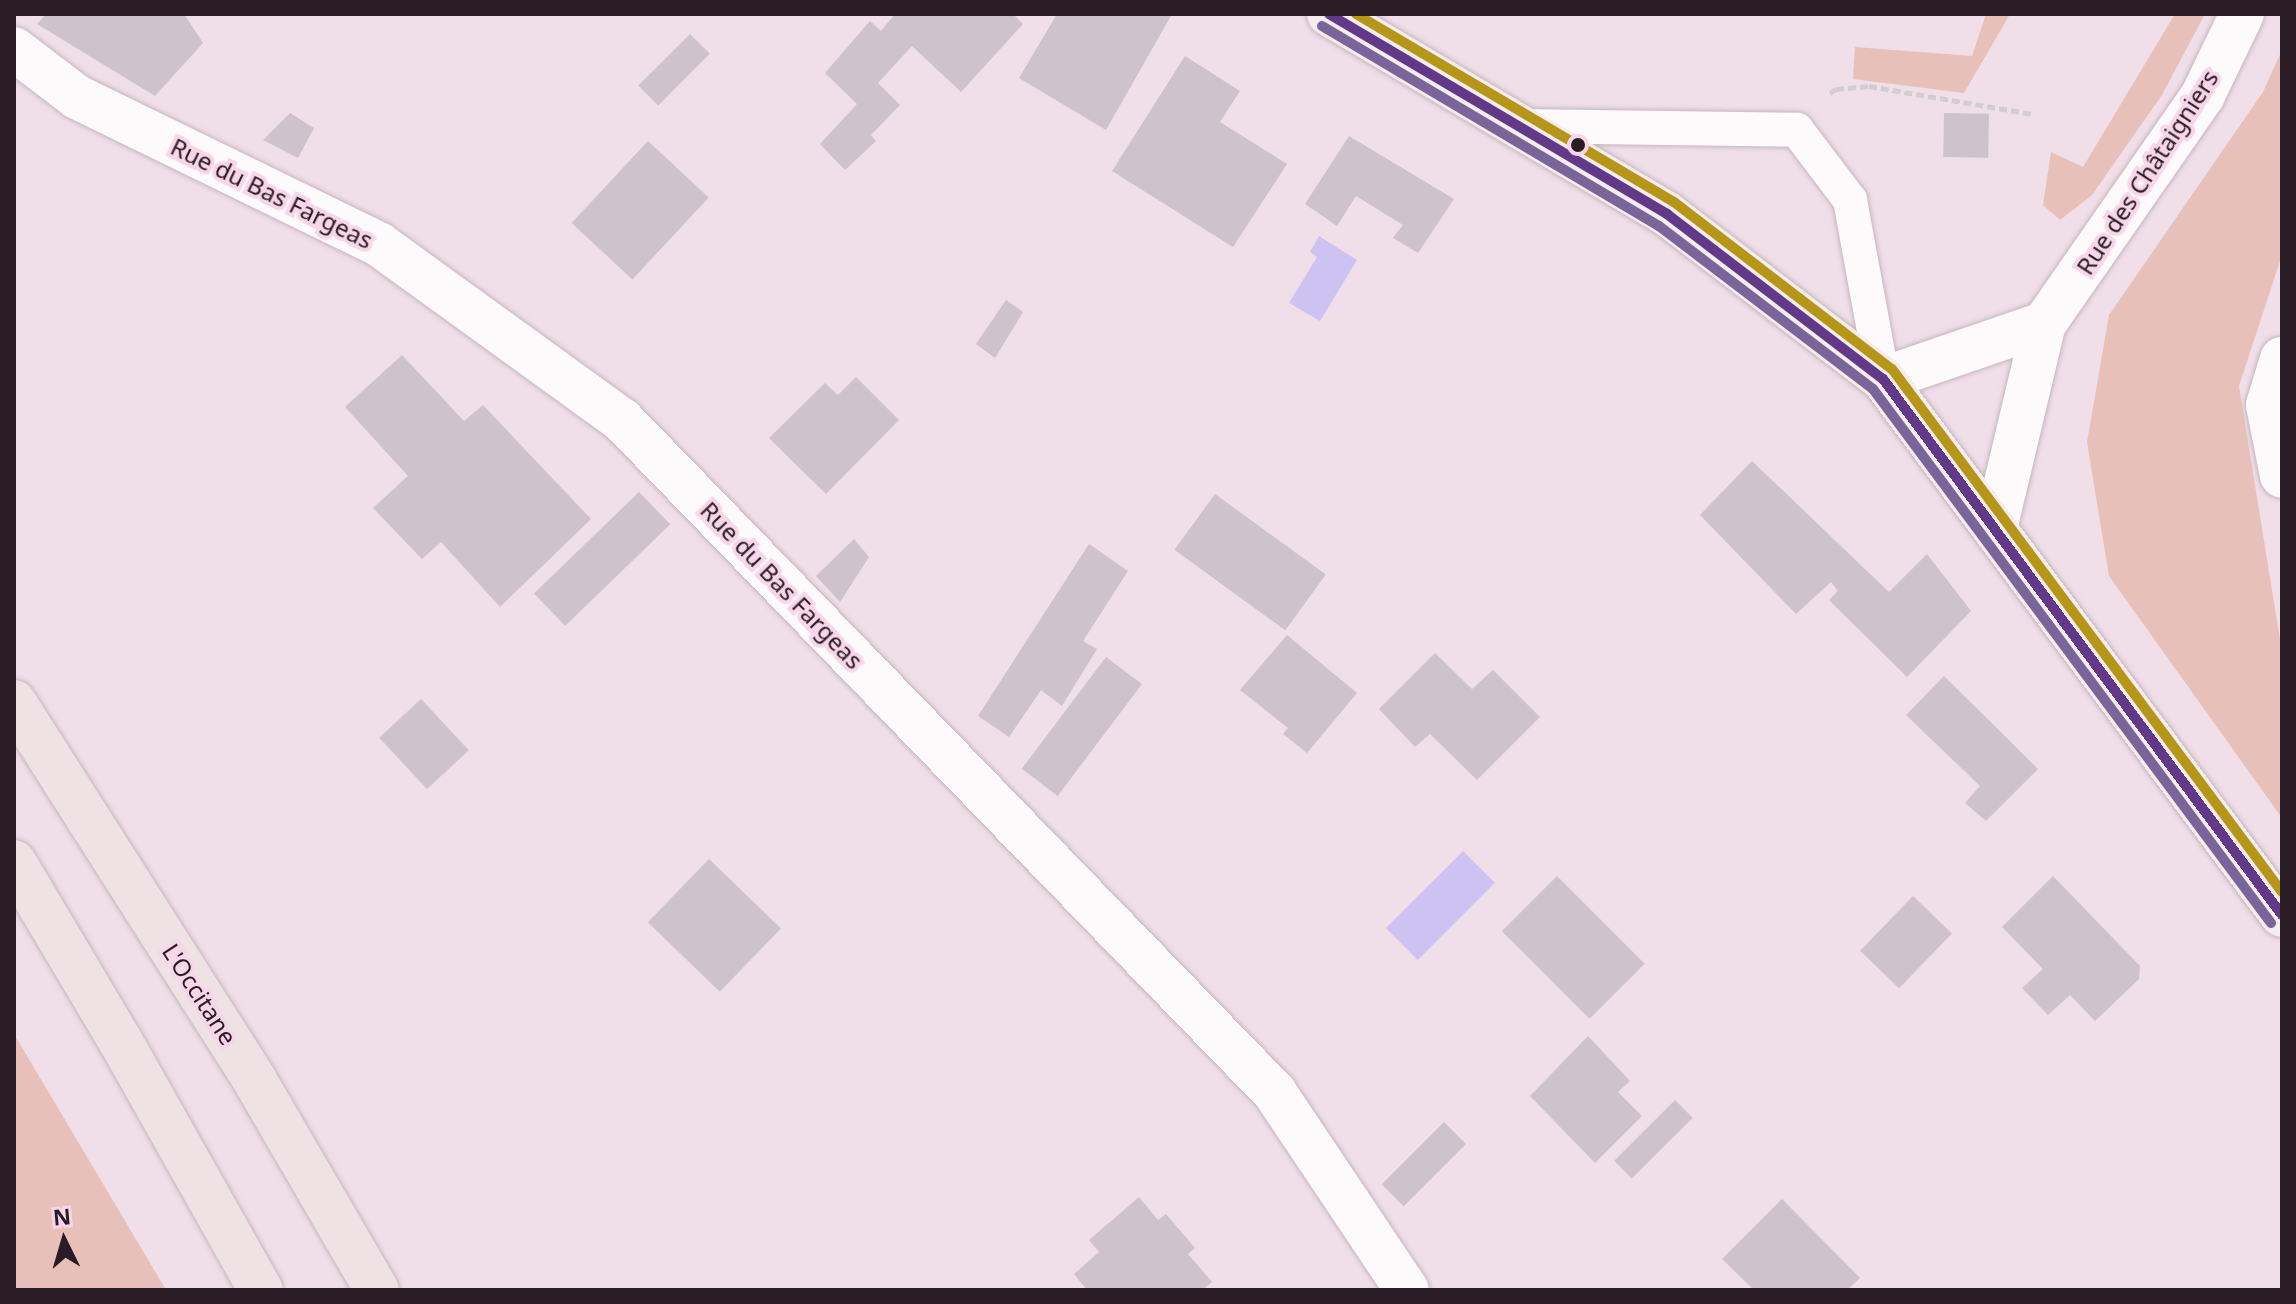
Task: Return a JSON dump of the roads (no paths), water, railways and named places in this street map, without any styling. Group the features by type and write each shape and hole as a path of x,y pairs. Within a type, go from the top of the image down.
{"highway":[{"name":"L'Occitane","path":"14,702 254,1079 377,1290"},
{"path":"14,862 121,1042 261,1290"}],"main road":[{"path":"1329,14 1667,214 1883,379 2282,915"}],"street":[{"name":"Rue des Châtaigniers","path":"1995,529 2044,324 2203,95 2242,14"},
{"name":"Rue du Bas Fargeas","path":"14,49 77,97 380,245 622,420 1275,1093 1407,1290"},
{"path":"1883,379 2044,324"},
{"path":"2282,359 2268,405 2282,476"}],"lane":[{"path":"1515,126 1797,130 1850,200 1883,379"}]}
